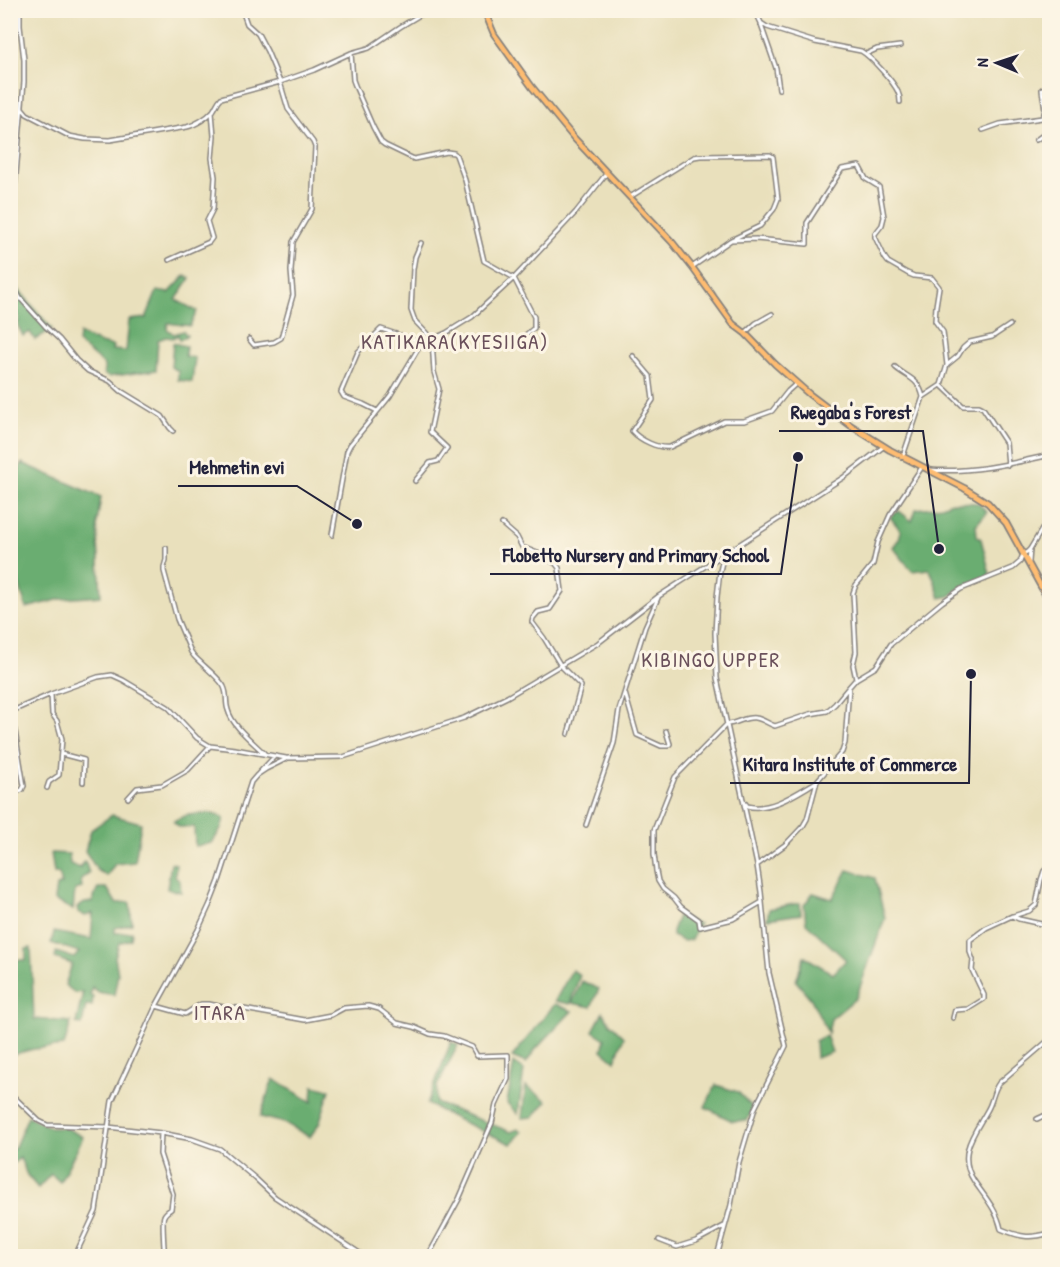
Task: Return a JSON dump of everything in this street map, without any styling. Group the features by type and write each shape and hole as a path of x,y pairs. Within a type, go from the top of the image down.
{"main road":[{"path":"483,10 494,34 532,87 574,138 648,216 692,267 733,324 797,383 850,424 884,446 988,503 1005,523 1050,603"}],"street":[{"path":"10,243 22,108 24,60 20,10"},
{"path":"242,10 247,24 260,37 280,82 288,108 315,147 312,203 310,214 292,242 293,295 281,338 274,342 254,345 249,339"},
{"path":"22,108 27,114 69,136 102,140 187,127 212,112 221,98 280,82 369,48 428,10"},
{"path":"755,10 776,68 779,89"},
{"path":"760,23 815,42 861,51 872,58 898,91 900,102"},
{"path":"866,54 877,49 900,46"},
{"path":"351,53 353,80 381,142 385,146 414,159 447,152 456,155 465,180 484,261 514,278 534,317 534,328 516,343"},
{"path":"983,130 1000,124 1042,118 1045,110 1041,90 1050,85"},
{"path":"170,260 209,242 212,238 207,221 213,209 215,177 212,158 214,136 212,112"},
{"path":"1036,140 1043,135 1050,136"},
{"path":"630,197 694,157 772,156 774,158 778,199 776,206 763,224 731,240 692,267"},
{"path":"731,240 756,239 807,244 807,223 840,172 858,166 866,179 880,190 884,217 875,237 885,258 907,273 915,276 929,276 938,284 935,320 943,332 947,364 941,385 923,397"},
{"path":"332,535 347,451 390,396 418,349 424,343 472,317 514,278 576,212 606,174"},
{"path":"415,481 447,450 446,446 430,432 439,392 434,372 432,339 415,321 411,310 413,269 421,243"},
{"path":"10,280 20,298 76,360 88,371 110,381 121,391 162,416 173,431"},
{"path":"744,333 771,314"},
{"path":"947,364 955,359 970,342 992,337 1010,325"},
{"path":"377,411 344,397 341,392 358,352 381,329 424,343"},
{"path":"633,356 650,376 653,400 632,431 637,436 662,448 670,447 724,421 744,421 772,411 797,383"},
{"path":"895,367 921,387 923,397 903,456"},
{"path":"941,385 963,406 983,408 1006,442 1008,465"},
{"path":"10,794 22,790 24,786 10,714 51,694 98,677 112,675 168,707 197,738 210,746 288,758 344,757 464,718 507,697 598,643 659,596 844,477 884,446"},
{"path":"856,680 853,665 856,652 853,593 856,585 873,564 878,542 890,515 925,468 962,470 1008,465 1050,455"},
{"path":"762,902 730,921 700,927 699,919 681,907 663,889 657,878 654,830 674,779 727,724 752,718 775,726 830,709 856,680 876,668 891,644 942,602 961,589 1013,568 1020,562 1023,554 1030,549 1048,526 1050,516"},
{"path":"502,524 517,537 522,547 542,555 559,568 561,593 550,609 538,612 532,622 561,666 581,686 568,734"},
{"path":"166,548 164,571 180,629 191,652 224,685 228,697 229,714 242,731 267,755"},
{"path":"1029,566 1030,549"},
{"path":"717,1257 739,1162 755,1108 786,1046 769,973 757,865 717,682 715,633 717,597 724,553"},
{"path":"586,825 614,744 619,710 645,627 659,596"},
{"path":"744,800 747,806 756,808 766,806 817,781 844,748 849,687"},
{"path":"625,692 636,735 661,746 668,746 670,744 666,731"},
{"path":"47,788 49,782 59,775 62,736 52,714 51,694"},
{"path":"128,798 137,788 162,785 188,770 210,746"},
{"path":"61,754 84,760 82,782"},
{"path":"75,1257 96,1211 112,1101 156,1006 210,904 251,782 276,756"},
{"path":"257,775 288,758"},
{"path":"757,865 786,844 803,826 817,781"},
{"path":"953,1018 956,1010 968,1009 984,999 972,969 970,940 986,928 1029,911 1036,905 1044,871 1050,865"},
{"path":"1012,916 1019,920 1050,926"},
{"path":"156,1006 185,1014 201,1004 209,1004 305,1020 331,1015 347,1007 368,1006 379,1009 397,1023 444,1036 473,1048 477,1056 508,1055 508,1079 496,1105 492,1124 459,1199 428,1257"},
{"path":"1050,1039 999,1083 994,1090 987,1111 973,1134 966,1159 974,1180 992,1204 1001,1229 1017,1236 1032,1238 1050,1233"},
{"path":"10,1093 39,1121 47,1125 108,1127 161,1133 192,1139 220,1149 275,1197 364,1257"},
{"path":"1037,1119 1050,1113"},
{"path":"161,1133 160,1154 174,1194 171,1209 162,1219 165,1257"},
{"path":"659,1240 677,1247 696,1241 726,1225"}],"green space":[{"path":"185,276 190,278 176,300 197,311 190,326 168,323 167,329 174,334 183,331 187,335 180,340 178,335 158,340 156,370 108,377 104,374 104,365 78,343 79,334 113,346 112,350 126,351 129,320 146,318 157,291 169,293"},
{"path":"10,279 52,329 35,340 30,332 23,336 18,326 19,318 11,303"},
{"path":"173,343 186,346 185,356 195,358 192,382 178,380 178,371 171,367"},
{"path":"22,463 101,497 97,523 101,596 61,599 26,608 10,553 10,504 13,484"},
{"path":"951,502 978,503 987,512 976,525 977,536 981,539 990,574 961,587 950,596 940,598 929,569 912,571 893,547 901,531 890,517 899,511 912,521 916,509 942,506"},
{"path":"211,813 224,818 221,829 212,843 195,846 194,827 179,827 173,821 187,815"},
{"path":"112,815 141,823 135,862 115,864 107,876 97,870 85,851 91,830"},
{"path":"51,853 69,854 70,864 80,868 85,861 89,873 81,879 82,888 75,890 73,910 54,900 56,886 62,884 59,874 54,873"},
{"path":"171,863 176,864 175,876 180,881 181,892 167,889"},
{"path":"848,870 875,878 885,918 856,998 831,1019 828,1033 811,999 796,981 804,956 833,974 846,960 806,923 804,905 813,893 832,899"},
{"path":"98,888 107,888 116,903 130,902 132,924 115,928 115,933 132,932 131,939 119,943 115,957 118,974 114,995 97,992 92,987 90,995 93,997 92,1006 86,1005 82,1025 76,1023 83,992 75,993 65,985 72,964 55,958 56,952 74,958 79,952 51,943 54,932 91,939 93,913 85,916 78,912 77,907 92,902"},
{"path":"800,903 801,914 767,919 769,909"},
{"path":"678,916 699,924 691,940 683,941 672,936"},
{"path":"31,948 34,1019 71,1022 64,1046 34,1049 11,1055 11,960 26,960 26,949"},
{"path":"572,970 580,975 570,1004 555,1001"},
{"path":"582,981 599,989 591,1007 572,1003"},
{"path":"555,1004 572,1011 526,1063 512,1057"},
{"path":"603,1012 609,1022 624,1037 615,1061 602,1050 605,1039 593,1031"},
{"path":"826,1035 832,1052 816,1058 815,1041"},
{"path":"451,1042 458,1045 437,1086 436,1103 511,1132 518,1129 522,1132 511,1144 427,1104"},
{"path":"514,1063 524,1070 518,1114 507,1103"},
{"path":"273,1079 312,1102 313,1086 330,1090 319,1124 310,1137 285,1123 260,1117"},
{"path":"716,1085 738,1092 753,1108 747,1121 732,1121 705,1107"},
{"path":"526,1086 547,1101 533,1117 522,1118"},
{"path":"28,1116 51,1128 66,1128 83,1137 60,1182 51,1174 38,1188 27,1175 20,1158 11,1165 11,1149 14,1149"}],"place":[{"name":"Flobetto Nursery and Primary School","path":"798,457"},
{"name":"Mehmetin evi","path":"357,524"},
{"name":"Rwegaba's Forest","path":"939,549"},
{"name":"Kitara Institute of Commerce","path":"971,674"}],"district":[{"name":"KATIKARA(KYESIIGA)","path":"455,342"},
{"name":"KIBINGO UPPER","path":"711,660"},
{"name":"ITARA","path":"220,1013"}]}
